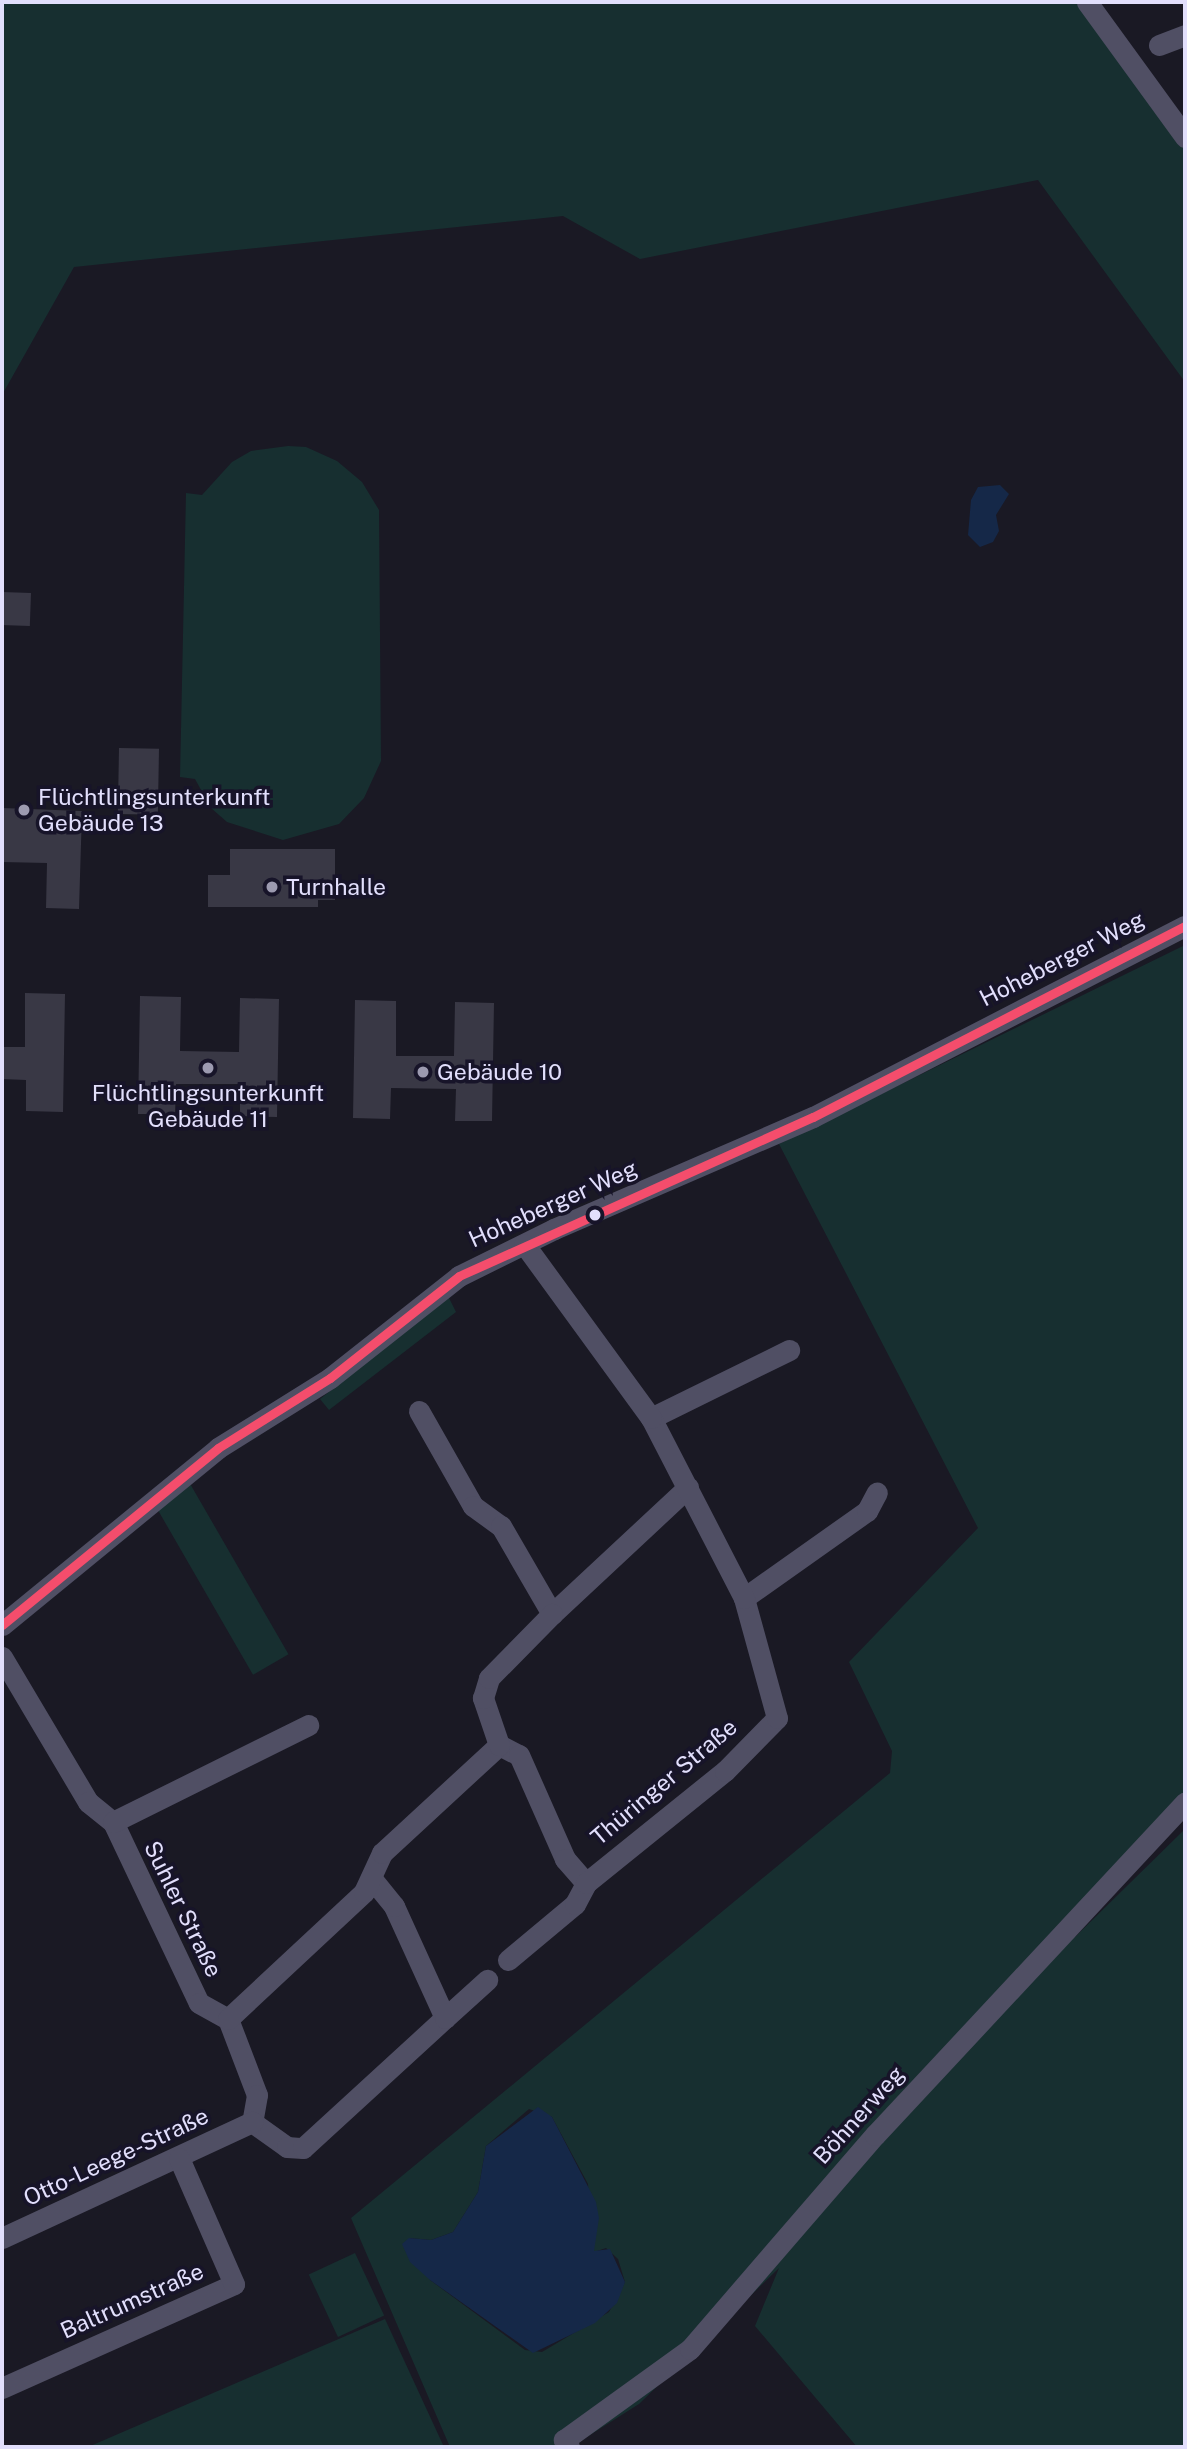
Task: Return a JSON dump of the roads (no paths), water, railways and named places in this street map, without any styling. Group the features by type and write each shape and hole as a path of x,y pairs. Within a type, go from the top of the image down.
{"street":[{"path":"1087,2 1185,137"},
{"path":"1159,45 1185,36"},
{"name":"Hoheberger Weg","path":"2,1626 218,1448 331,1378 459,1276 524,1244 813,1117 1185,926"},
{"name":"Thüringer Straße","path":"508,1960 575,1904 586,1882 725,1771 776,1718 744,1598 688,1487 651,1418 524,1244"},
{"path":"651,1418 789,1350"},
{"path":"419,1411 473,1506 501,1526 552,1614"},
{"path":"487,1980 303,2148 287,2147 253,2122 257,2095 228,2019 363,1892 382,1853 499,1745 483,1698 489,1678 552,1614 688,1487"},
{"path":"744,1598 867,1511 877,1492"},
{"name":"Suhler Straße","path":"2,1657 88,1802 113,1822 199,2003 228,2019"},
{"path":"113,1822 308,1725"},
{"name":"Thüringer Straße","path":"499,1745 519,1755 565,1859 586,1882"},
{"name":"Böhnerweg","path":"569,2447 564,2440 690,2349 875,2135 1185,1802"},
{"path":"371,1878 394,1906 445,2018"},
{"name":"Otto-Leege-Straße","path":"2,2238 253,2122"},
{"name":"Baltrumstraße","path":"2,2388 234,2284 179,2158"}],"water":[{"path":"1000,485 1009,494 996,515 999,531 993,542 980,547 968,535 971,500 978,487"},
{"path":"538,2107 552,2117 596,2202 599,2218 594,2251 610,2249 625,2282 617,2303 595,2323 533,2353 430,2280 410,2262 402,2244 409,2238 431,2240 453,2232 478,2192 486,2146"}],"place":[{"name":"Flüchtlingsunterkunft Gebäude 13","path":"24,810"},
{"name":"Turnhalle","path":"272,887"},
{"name":"Flüchtlingsunterkunft Gebäude 11","path":"208,1068"},
{"name":"Gebäude 10","path":"423,1072"}]}
